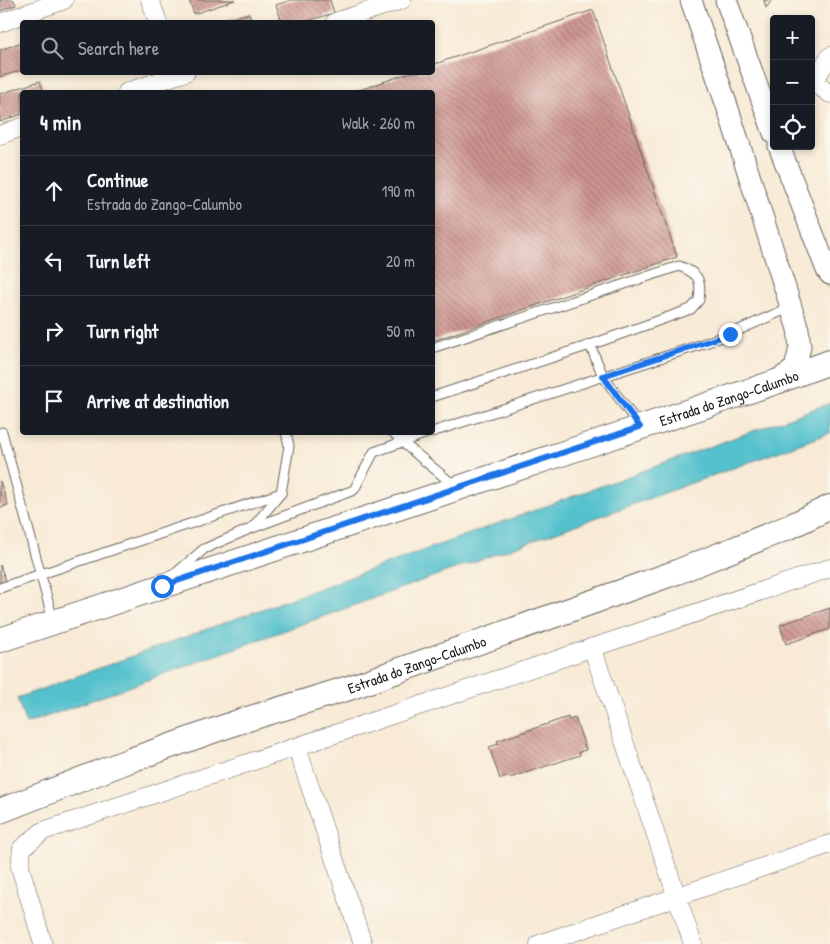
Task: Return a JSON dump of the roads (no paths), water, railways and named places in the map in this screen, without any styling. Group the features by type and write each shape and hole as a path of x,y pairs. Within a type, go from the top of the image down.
{"main road":[{"name":"Estrada do Zango-Calumbo","path":"0,640 776,382 830,362"},
{"name":"Estrada do Zango-Calumbo","path":"0,811 219,729 349,688 677,572 789,527 830,507"}],"street":[{"path":"0,23 64,0"},
{"path":"150,0 157,20"},
{"path":"341,20 402,0"},
{"path":"691,0 798,328 800,347 795,369 776,382"},
{"path":"726,0 770,122"},
{"path":"815,78 830,56"},
{"path":"133,90 176,75"},
{"path":"815,85 830,94"},
{"path":"0,135 20,129"},
{"path":"781,150 830,274"},
{"path":"43,944 20,867 22,848 43,831 297,748 830,568"},
{"path":"592,647 693,944"},
{"path":"297,748 363,944"},
{"path":"539,944 830,844"}],"lane":[{"path":"435,347 679,266 690,270 696,275 699,282 699,300 691,309 590,346 435,395"},
{"path":"435,431 715,339 792,307"},
{"path":"590,346 603,376 640,427"},
{"path":"2,432 53,622"},
{"path":"252,528 281,493 289,446 287,435"},
{"path":"396,435 458,488"},
{"path":"162,586 204,549 252,528 354,490 374,452 422,435"},
{"path":"0,588 281,493"}],"water":[{"path":"830,403 830,433 26,724 17,698"}]}
